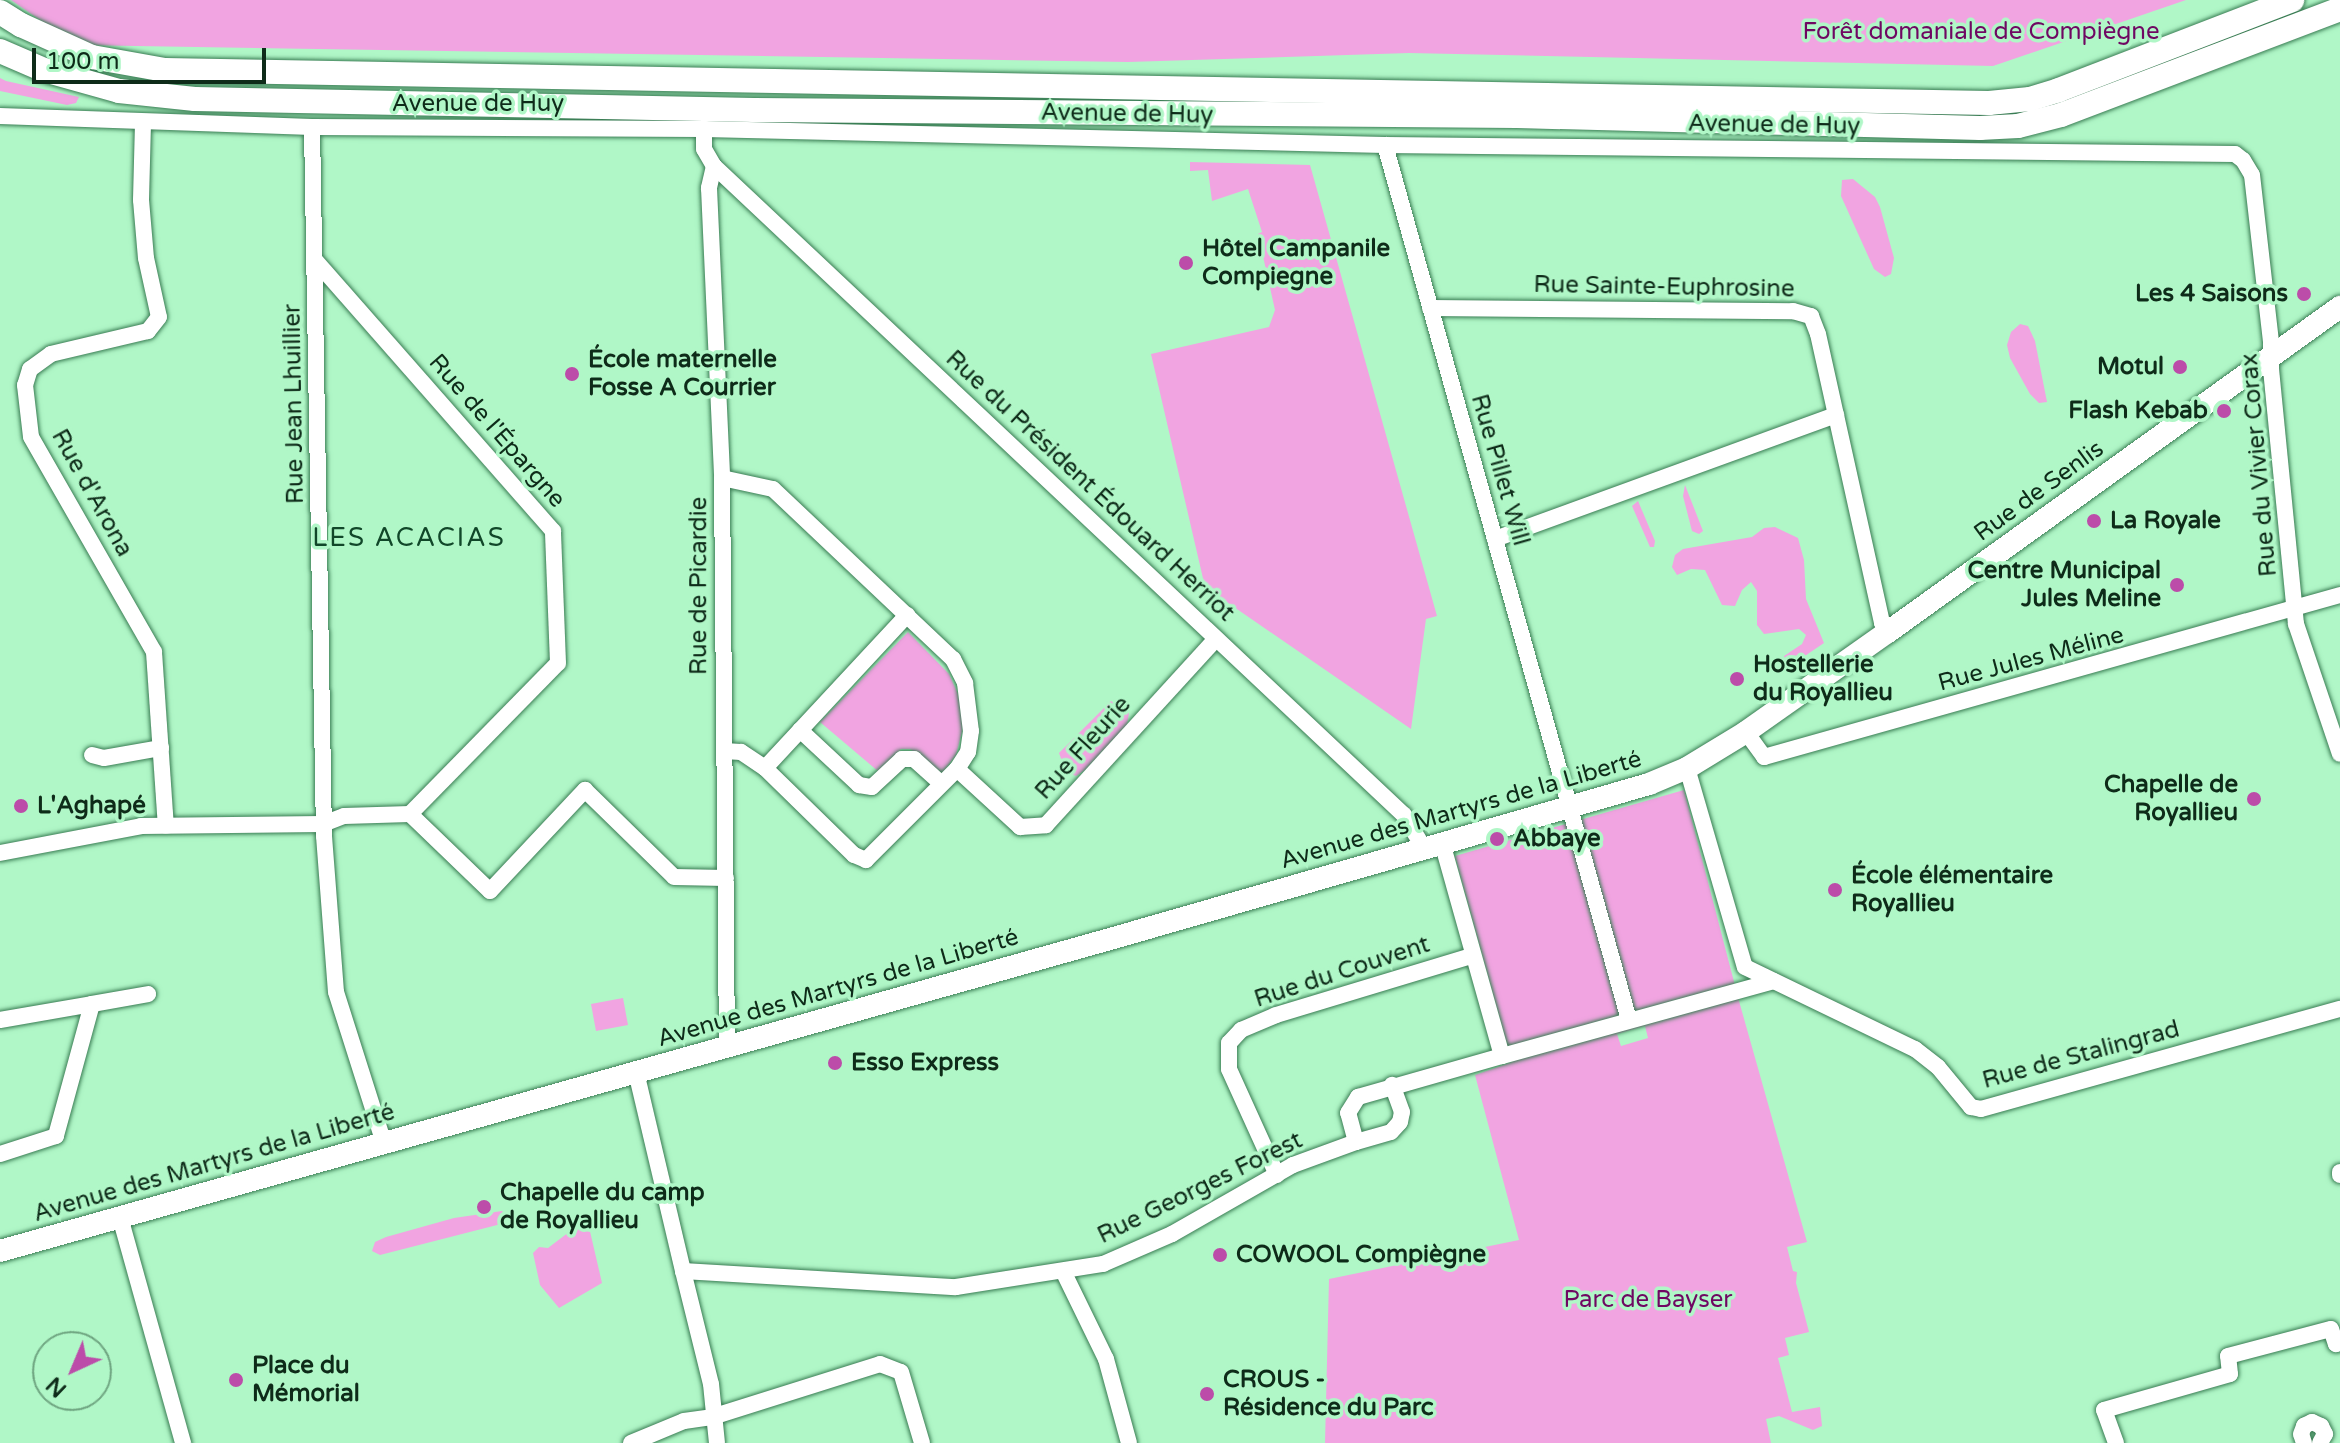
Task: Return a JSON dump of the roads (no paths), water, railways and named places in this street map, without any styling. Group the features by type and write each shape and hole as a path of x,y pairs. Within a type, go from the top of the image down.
{"main road":[{"path":"7,28 92,57 165,70 1989,103 2030,99 2059,90 2292,0"},
{"path":"0,51 44,70 119,91 195,99 754,110 1517,116 1980,128 2018,126 2061,115 2340,9"},
{"path":"0,12 7,28 73,77"}],"street":[{"name":"Avenue de Huy","path":"0,116 312,127 704,129 1385,145 2235,154 2248,165"},
{"name":"Rue d'Arona","path":"143,123 141,200 146,258 159,317 148,331 51,354 30,369 25,385 31,437 154,652 166,826"},
{"name":"Rue Jean Lhuillier","path":"312,127 323,824 336,992 384,1143"},
{"name":"Rue de Picardie","path":"704,129 704,149 714,166 709,188 722,478 727,1046"},
{"name":"Rue Pillet Will","path":"1385,145 1629,1020"},
{"name":"Rue du Vivier Corax","path":"2248,165 2295,611 2340,754"},
{"name":"Rue du Président Édouard Herriot","path":"714,166 1433,845"},
{"name":"Rue de l'Épargne","path":"316,261 553,531 558,663 410,814"},
{"name":"Rue de Senlis","path":"1687,768 1746,732 1888,632 2340,307"},
{"name":"Rue Sainte-Euphrosine","path":"1430,308 1804,312 1811,316 1818,334 1882,623 1888,632"},
{"path":"1495,539 1836,415"},
{"path":"722,478 773,489 953,659 965,683 971,731 968,752 957,769 866,860 854,855 765,768 741,752 724,751"},
{"name":"Rue Jules Méline","path":"1746,732 1764,757 2295,611 2340,595"},
{"path":"765,768 907,615"},
{"name":"Rue Fleurie","path":"957,769 1020,827 1046,825 1216,639"},
{"path":"800,730 859,785 872,787 902,759 914,759 941,783"},
{"path":"92,755 104,758 161,748"},
{"name":"Avenue des Martyrs de la Liberté","path":"0,1251 1569,807 1687,768"},
{"name":"Rue de Stalingrad","path":"1687,768 1745,967 1915,1049 1938,1067 1966,1104 1981,1109 2340,1009"},
{"path":"0,853 141,826 323,824 344,816 410,814 490,891 585,790 674,877 726,878"},
{"path":"1433,845 1472,956 1502,1056"},
{"name":"Rue du Couvent","path":"1277,1175 1229,1069 1229,1043 1241,1030 1276,1015 1472,956"},
{"path":"1356,1142 1348,1113 1358,1097 1392,1085 1774,981"},
{"path":"0,1020 148,994"},
{"path":"0,1154 56,1136 92,1004"},
{"path":"636,1072 711,1384 717,1443"},
{"name":"Rue Georges Forest","path":"683,1271 956,1287 1064,1273 1103,1264 1172,1234 1277,1175 1356,1142 1391,1132 1400,1122 1402,1112 1392,1085"},
{"path":"120,1217 183,1443"},
{"path":"1064,1273 1106,1359 1127,1443"},
{"path":"2116,1443 2104,1410 2230,1374 2228,1356 2331,1329 2336,1344 2340,1343"},
{"path":"631,1443 684,1421 712,1417 880,1364 901,1372 922,1443"},
{"path":"2300,1442 2304,1426 2312,1422 2321,1426 2328,1436"}],"place":[{"name":"Hôtel Campanile Compiegne","path":"1186,263"},
{"name":"Les 4 Saisons","path":"2304,294"},
{"name":"Motul","path":"2180,367"},
{"name":"École maternelle Fosse A Courrier","path":"572,374"},
{"name":"Flash Kebab","path":"2224,411"},
{"name":"La Royale","path":"2094,521"},
{"name":"Centre Municipal Jules Meline","path":"2177,585"},
{"name":"Hostellerie du Royallieu","path":"1737,679"},
{"name":"Chapelle de Royallieu","path":"2254,799"},
{"name":"L'Aghapé","path":"21,806"},
{"name":"Abbaye","path":"1497,839"},
{"name":"École élémentaire Royallieu","path":"1835,890"},
{"name":"Esso Express","path":"835,1063"},
{"name":"Chapelle du camp de Royallieu","path":"484,1207"},
{"name":"COWOOL Compiègne","path":"1220,1255"},
{"name":"Place du Mémorial","path":"236,1380"},
{"name":"CROUS - Résidence du Parc","path":"1207,1394"}],"district":[{"name":"LES ACACIAS","path":"409,538"}],"park label":[{"name":"Forêt domaniale de Compiègne","path":"1981,32"},
{"name":"Parc de Bayser","path":"1648,1300"}]}
